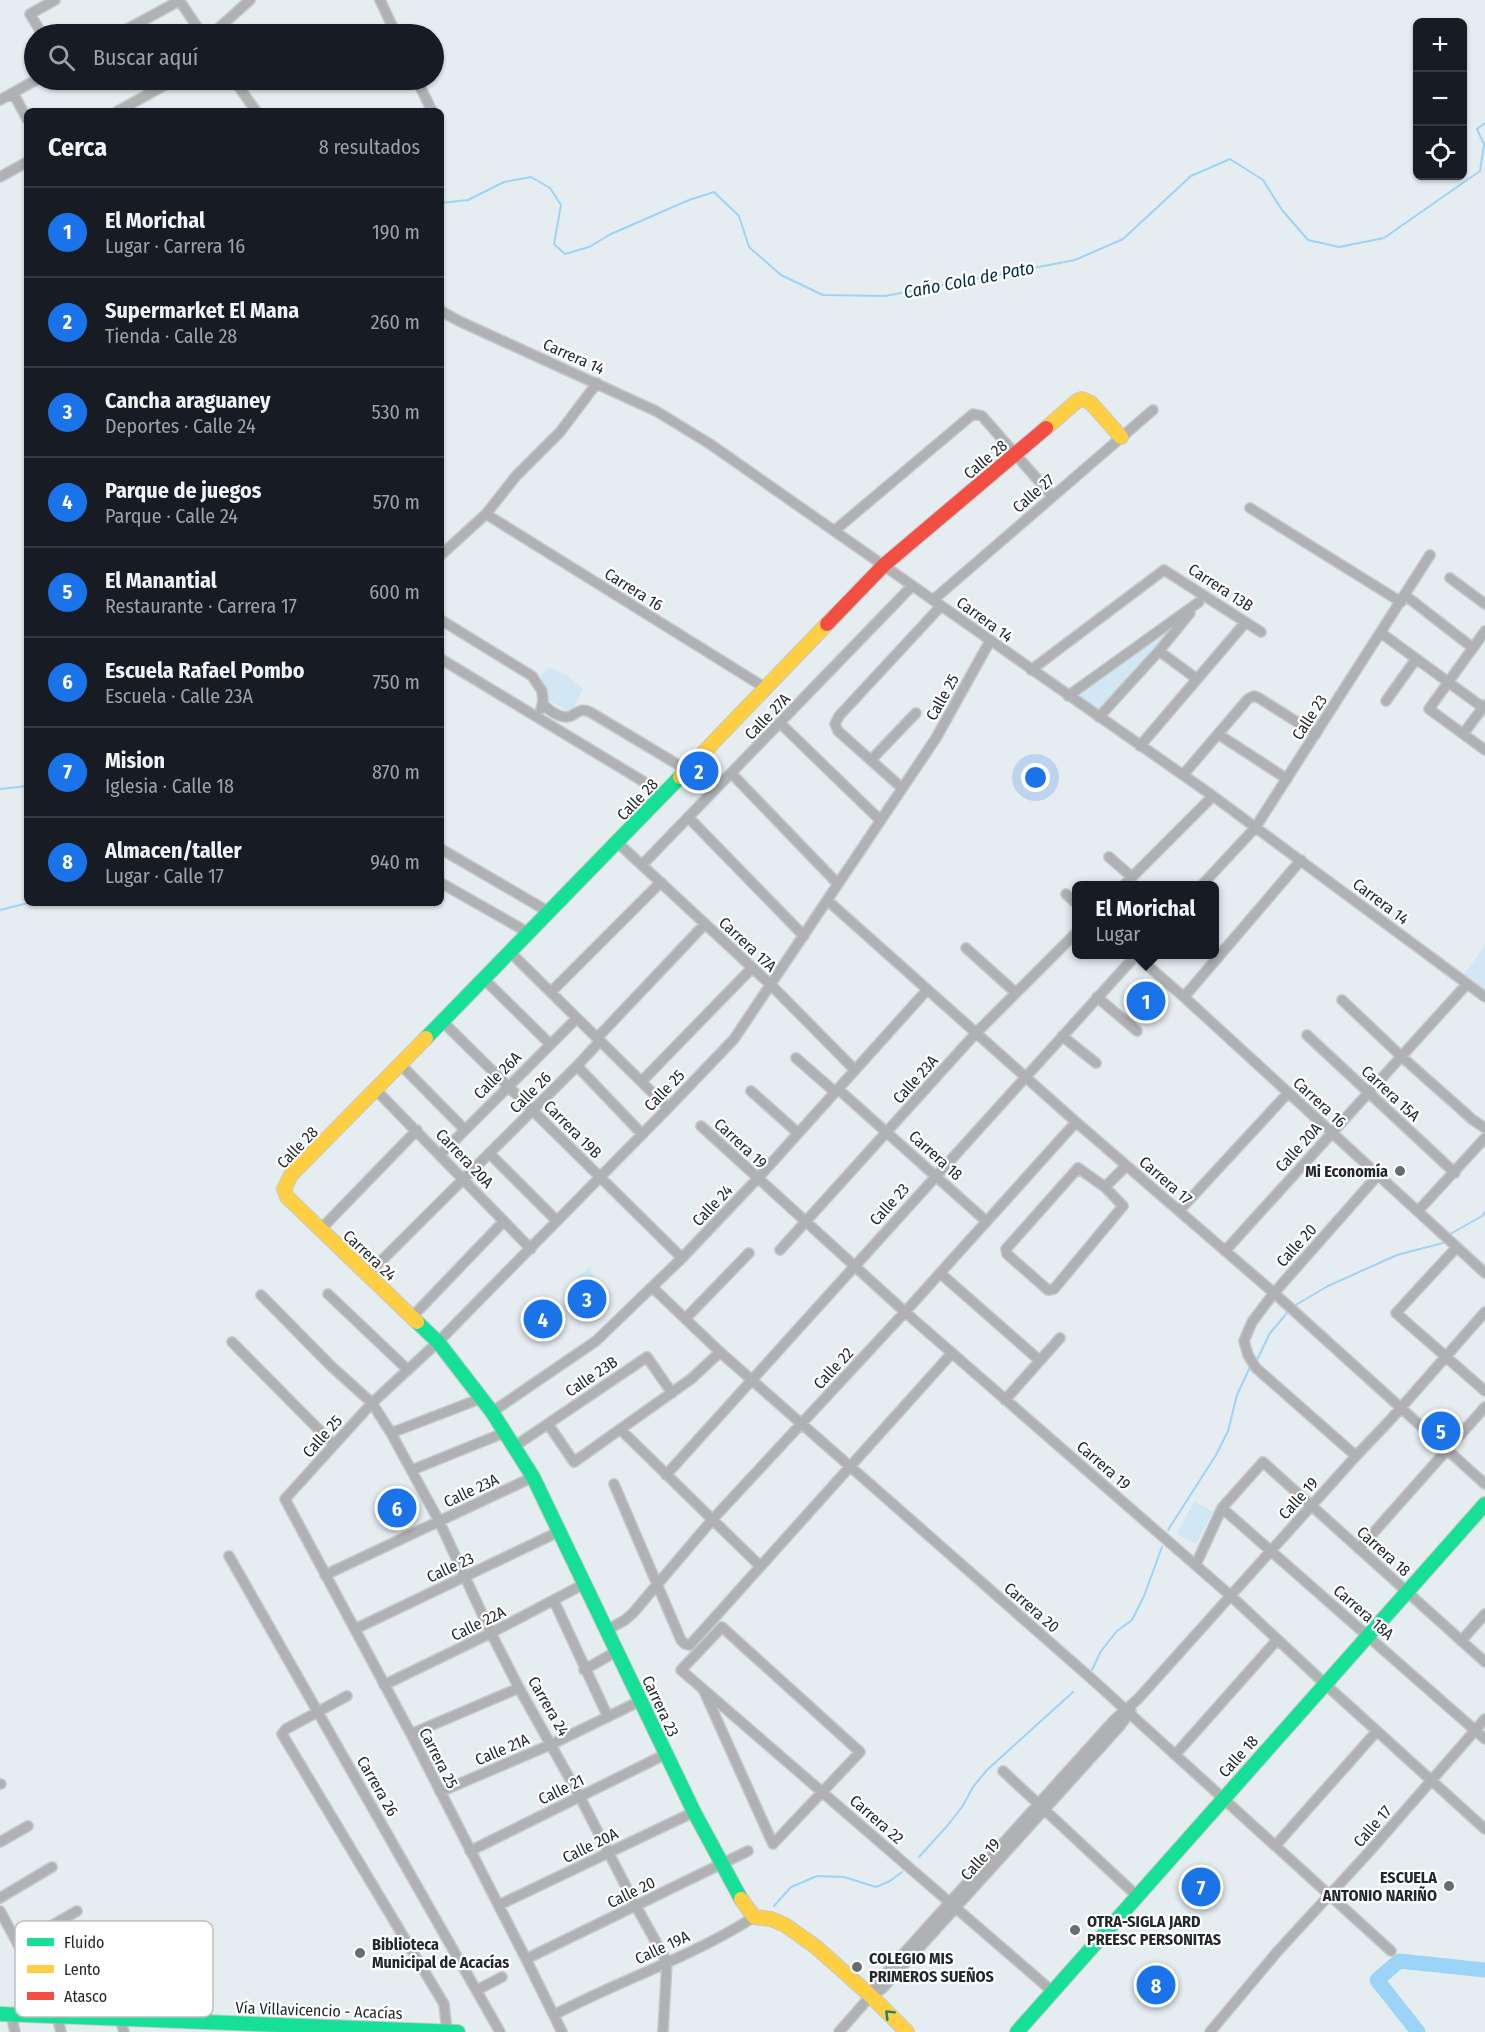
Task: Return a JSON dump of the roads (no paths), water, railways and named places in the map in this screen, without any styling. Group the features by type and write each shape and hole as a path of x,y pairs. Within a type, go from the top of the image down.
{"street":[{"path":"36,24 30,14 55,0"},
{"path":"136,24 179,0 195,24"},
{"path":"223,24 250,0"},
{"path":"380,0 391,24"},
{"path":"5,97 24,87"},
{"path":"123,108 156,90"},
{"path":"241,90 254,108"},
{"path":"422,90 431,108"},
{"path":"5,97 16,98 24,113"},
{"path":"0,177 24,164"},
{"name":"Carrera 14","path":"444,313 656,411 710,444 1213,796 1485,997"},
{"path":"445,544 486,514 516,476 560,432 597,383"},
{"name":"Calle 28","path":"284,1189 291,1175 767,689 884,565 1077,401 1082,399 1090,403 1121,437"},
{"name":"Calle 27","path":"871,760 838,731 835,724 839,716 937,603 1052,496 1153,410"},
{"path":"834,531 973,414 982,416 1052,496"},
{"path":"1250,508 1403,599 1473,648"},
{"name":"Carrera 16","path":"486,514 767,689"},
{"name":"Calle 23","path":"1205,881 1255,828 1430,555"},
{"name":"Carrera 13B","path":"1031,670 1164,570 1202,599 1261,632"},
{"path":"1450,578 1485,604"},
{"name":"Calle 27A","path":"642,865 781,724 912,586"},
{"path":"1099,717 1159,651 1202,599"},
{"path":"1068,696 1202,599"},
{"path":"444,622 532,676 542,691 543,704 537,716"},
{"path":"1140,746 1245,623"},
{"path":"1485,631 1429,709 1485,750"},
{"path":"1381,633 1484,707 1463,734"},
{"name":"Calle 25","path":"285,1499 372,1403 438,1342 531,1249 734,1039 936,738 990,641"},
{"path":"1159,651 1197,679"},
{"path":"1386,701 1416,659"},
{"path":"444,660 664,794"},
{"path":"1183,775 1248,699 1254,696 1316,734"},
{"path":"543,704 562,716 570,717"},
{"path":"572,737 568,724 570,717 584,710 687,770"},
{"path":"902,788 871,760 916,713"},
{"path":"781,724 880,820"},
{"path":"1218,734 1287,779"},
{"path":"732,774 837,884"},
{"path":"1128,881 1213,796"},
{"path":"688,818 804,936"},
{"name":"Carrera 17A","path":"617,843 771,985 855,1070"},
{"path":"444,851 549,912"},
{"path":"1110,857 1132,877"},
{"path":"1219,956 1301,860"},
{"path":"551,992 661,882"},
{"path":"444,885 529,933"},
{"path":"1066,894 1072,899"},
{"name":"Carrera 17","path":"827,900 1126,1166 1274,1293 1485,1484"},
{"name":"Calle 26","path":"367,1275 534,1110 599,1042 598,1037 705,924"},
{"name":"Calle 23A","path":"780,1250 976,1033 1072,937"},
{"path":"966,948 1016,993"},
{"path":"510,952 668,1108"},
{"name":"Calle 23","path":"666,1475 1131,959"},
{"name":"Carrera 16","path":"1140,959 1485,1273"},
{"path":"1184,997 1216,959"},
{"path":"642,1081 752,968"},
{"path":"484,979 550,1044"},
{"name":"Calle 20A","path":"1225,1251 1467,984"},
{"name":"Calle 24","path":"492,1412 596,1341 682,1258 757,1179 927,990"},
{"path":"1097,997 1137,1031"},
{"path":"1342,1000 1402,1057 1485,1128"},
{"name":"Calle 26A","path":"440,1155 577,1018"},
{"name":"Carrera 19B","path":"443,1022 682,1258"},
{"name":"Carrera 15A","path":"1307,1035 1455,1173"},
{"path":"1062,1036 1096,1063"},
{"name":"Carrera 18","path":"796,1058 888,1132 986,1221"},
{"path":"400,1065 465,1130"},
{"path":"576,1066 642,1134"},
{"name":"Carrera 20A","path":"376,1090 531,1249"},
{"path":"751,1091 798,1133"},
{"path":"1179,1211 1288,1093"},
{"name":"Calle 22","path":"608,1630 633,1613 712,1520 905,1312 1076,1122"},
{"name":"Carrera 19","path":"701,1126 905,1312 1196,1564 1485,1829"},
{"path":"320,1230 417,1130"},
{"path":"1418,1211 1485,1138"},
{"path":"490,1154 557,1221"},
{"path":"1105,1187 1126,1166"},
{"path":"1078,1168 1105,1187 1124,1206 1054,1289 1048,1290 1007,1254 1008,1246 1078,1168"},
{"name":"Calle 20","path":"1356,1456 1257,1368 1248,1355 1244,1341 1252,1322 1274,1293 1378,1175"},
{"name":"Carrera 24","path":"284,1189 287,1197 320,1230 438,1342"},
{"path":"411,1317 504,1221"},
{"path":"1456,1247 1396,1314 1485,1391"},
{"path":"686,1319 749,1253"},
{"path":"940,1273 1039,1360"},
{"name":"Carrera 20","path":"652,1287 720,1352 1129,1709 1175,1755 1391,1951"},
{"path":"328,1294 408,1370"},
{"name":"Carrera 24","path":"261,1295 331,1366 372,1403 391,1433 439,1521 519,1688 552,1744 667,1962"},
{"name":"Calle 19","path":"839,2032 869,1997 883,1988 953,1905 1485,1312"},
{"path":"1005,1400 1060,1338"},
{"path":"232,1342 334,1446"},
{"name":"Carrera 23","path":"438,1342 482,1398 515,1446 608,1630 694,1812 742,1903 754,1917"},
{"path":"548,1424 574,1462 691,1379 720,1352"},
{"path":"614,1484 681,1640 690,1645 952,1353"},
{"name":"Calle 23B","path":"515,1446 646,1356 672,1393"},
{"path":"391,1433 482,1398"},
{"path":"1359,1549 1485,1407"},
{"path":"620,1429 760,1566"},
{"path":"412,1470 506,1432"},
{"name":"Carrera 18","path":"1222,1508 1263,1462 1485,1662"},
{"name":"Calle 23A","path":"325,1575 532,1477"},
{"name":"Carrera 25","path":"285,1499 411,1734 562,2032"},
{"name":"Calle 18","path":"1017,2032 1485,1504"},
{"path":"1196,1564 1222,1508"},
{"name":"Carrera 18A","path":"1222,1508 1485,1739"},
{"name":"Calle 23","path":"354,1629 558,1532"},
{"name":"Carrera 26","path":"229,1556 500,2032"},
{"name":"Calle 22A","path":"384,1685 554,1602 584,1584"},
{"path":"554,1602 608,1717"},
{"path":"1461,1641 1485,1614"},
{"name":"Carrera 22","path":"822,1792 860,1752 722,1627 681,1670 822,1792 953,1905 1052,1991"},
{"path":"1175,1755 1277,1640"},
{"path":"583,1666 617,1651"},
{"path":"411,1734 519,1688"},
{"path":"703,1689 773,1844 822,1792"},
{"path":"347,1696 286,1729 282,1734 444,2004 447,2032"},
{"name":"Calle 21A","path":"440,1792 552,1744 640,1701"},
{"name":"Calle 17","path":"1210,2032 1277,1952 1330,1896 1485,1719"},
{"path":"1275,1846 1377,1731"},
{"name":"Calle 21","path":"470,1851 666,1754"},
{"path":"1003,1771 1137,1896"},
{"name":"Calle 20A","path":"499,1905 694,1812"},
{"path":"0,1842 28,1826"},
{"name":"Calle 20","path":"526,1959 748,1851"},
{"path":"0,1898 52,1867"},
{"path":"0,1911 15,1939"},
{"path":"60,1921 77,1911"},
{"path":"754,1917 771,1919 785,1925 816,1947 906,2032"},
{"name":"Calle 19A","path":"554,2015 731,1932 754,1917"},
{"path":"663,2032 667,1962"},
{"path":"477,1990 502,1977"},
{"path":"5,2014 15,2032"},
{"path":"57,2017 61,2032"},
{"name":"Vía Villavicencio - Acacías","path":"64,2017 122,2025 458,2032"}],"waterway":[{"name":"Caño Cola de Pato","path":"444,203 468,200 504,182 531,177 550,188 561,205 554,244 565,254 589,247 611,234 689,200 714,192 739,216 749,247 781,275 823,295 885,296 1075,260 1123,239 1191,176 1230,159 1263,180 1282,210 1308,240 1339,247 1384,238 1480,171 1484,144 1477,129 1485,123"},
{"name":"Caño Cola de Pato","path":"0,789 24,786"},
{"path":"0,910 24,904"},
{"path":"1452,1233 1485,1212"},
{"path":"1294,1306 1328,1286 1397,1255 1443,1243"},
{"path":"1258,1358 1270,1333 1287,1313"},
{"path":"1168,1530 1216,1455 1228,1431 1237,1395 1250,1367"},
{"path":"1092,1670 1101,1651 1117,1631 1132,1620 1144,1596 1162,1547"},
{"path":"919,1857 948,1825 987,1770 1073,1692"},
{"path":"774,1906 791,1887 817,1876 844,1877 876,1887 902,1872"},
{"path":"1418,2032 1377,1980 1399,1961 1485,1970"}],"place":[{"name":"Supermarket El Mana","path":"699,771"},
{"name":"El Morichal","path":"1146,1001"},
{"name":"Mi Economía","path":"1400,1171"},
{"name":"Cancha araguaney","path":"587,1299"},
{"name":"Parque de juegos","path":"543,1319"},
{"name":"El Manantial","path":"1441,1431"},
{"name":"Escuela Rafael Pombo","path":"397,1508"},
{"name":"ESCUELA ANTONIO NARIÑO","path":"1449,1886"},
{"name":"Mision","path":"1201,1887"},
{"name":"OTRA-SIGLA JARD PREESC PERSONITAS","path":"1075,1930"},
{"name":"Biblioteca Municipal de Acacías","path":"360,1953"},
{"name":"COLEGIO MIS PRIMEROS SUEÑOS","path":"857,1967"},
{"name":"Almacen/taller","path":"1156,1985"}]}
